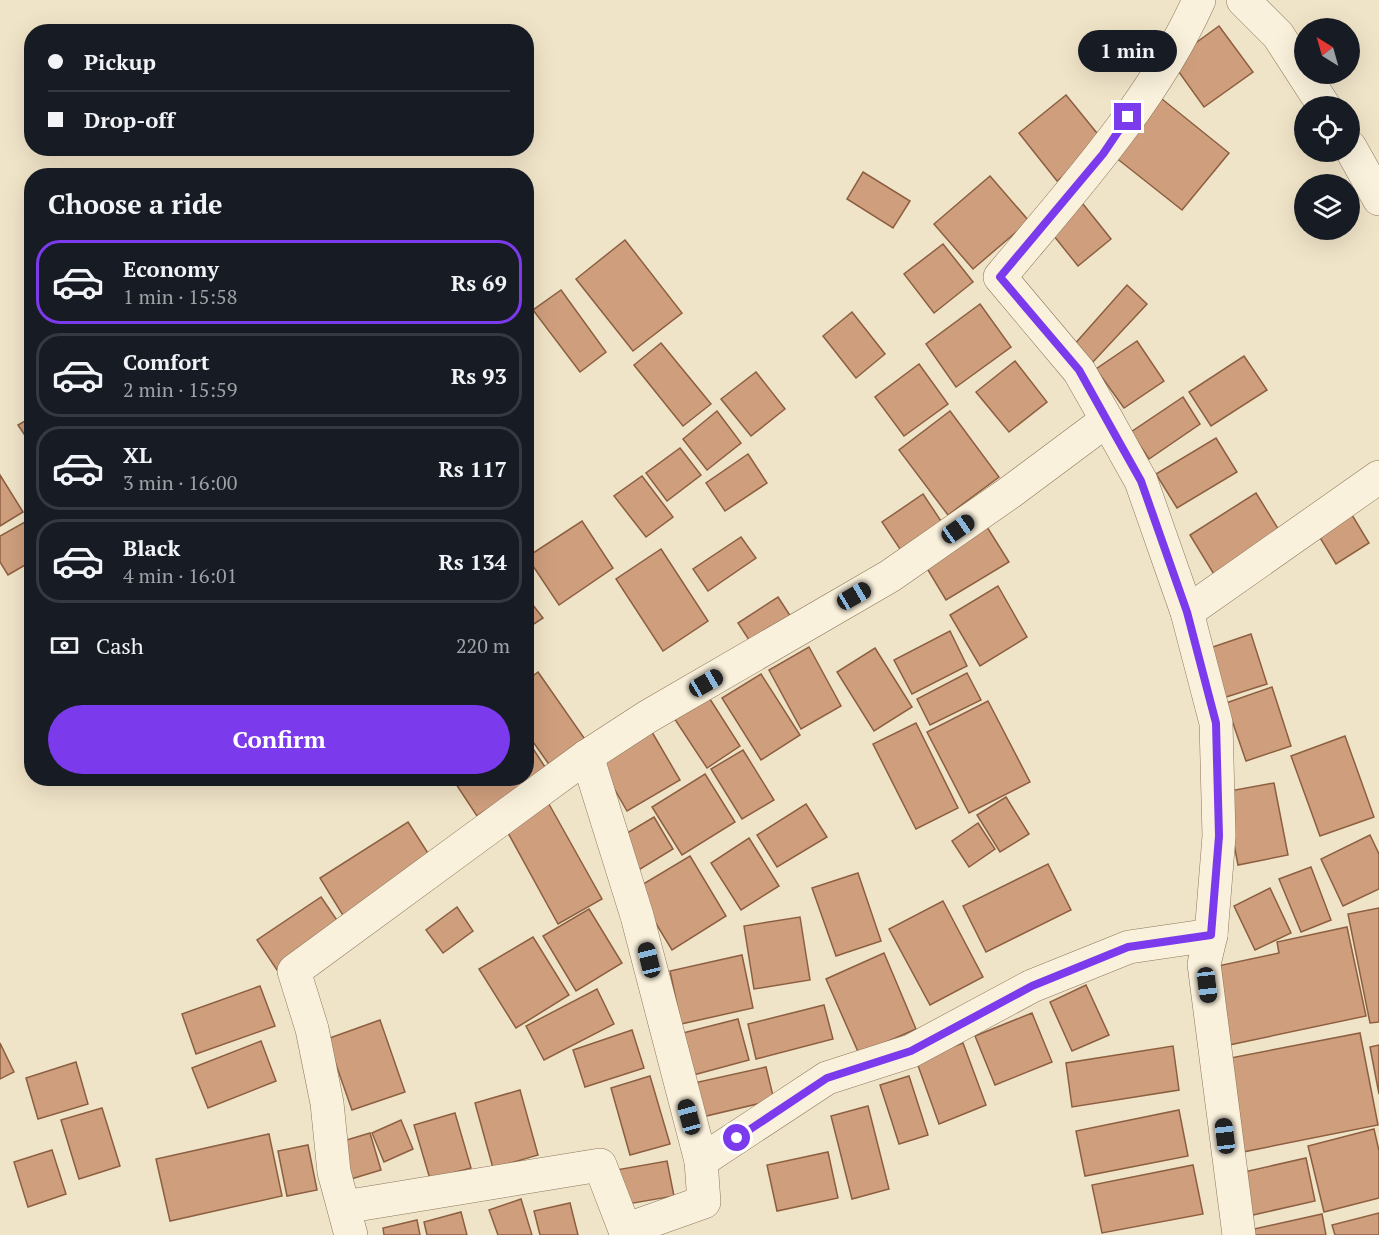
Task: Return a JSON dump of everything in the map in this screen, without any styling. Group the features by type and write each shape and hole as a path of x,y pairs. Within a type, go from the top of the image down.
{"street":[{"path":"1199,0 1165,62 1103,154 1000,277 1079,370 1141,481 1187,612 1216,723 1219,836 1211,935 1204,964 1239,1235"},
{"path":"1244,0 1278,35 1318,96"},
{"path":"1358,162 1379,199"},
{"path":"587,756 637,916 701,1161 704,1202 625,1230 600,1165 347,1221 334,1172 327,1103 312,1029 294,971 587,756 647,717 890,576 1009,493 1107,420"},
{"path":"1187,612 1379,477"},
{"path":"701,1161 827,1078 911,1051 1032,986 1128,947 1211,935"}],"building":[{"path":"1219,26 1253,72 1204,107 1171,61"},
{"path":"1066,95 1105,143 1057,181 1019,133"},
{"path":"1157,95 1229,153 1182,210 1110,153"},
{"path":"863,172 910,201 893,228 847,199"},
{"path":"990,176 1029,221 973,269 934,224"},
{"path":"1083,204 1111,239 1078,266 1050,231"},
{"path":"625,240 682,313 633,351 576,279"},
{"path":"943,244 973,282 934,313 904,274"},
{"path":"1127,285 1147,304 1092,363 1073,346"},
{"path":"561,290 606,352 580,372 534,309"},
{"path":"980,304 1011,347 956,387 926,344"},
{"path":"852,312 885,354 856,378 823,336"},
{"path":"1137,341 1164,381 1124,408 1096,369"},
{"path":"661,343 711,404 683,426 634,365"},
{"path":"1244,356 1267,390 1211,426 1189,392"},
{"path":"1015,361 1047,402 1009,432 976,392"},
{"path":"919,364 948,404 904,436 875,397"},
{"path":"756,372 785,409 751,436 721,399"},
{"path":"1183,397 1200,424 1149,459 1131,432"},
{"path":"717,411 741,443 707,470 683,439"},
{"path":"950,411 999,477 948,515 899,450"},
{"path":"24,422 24,434 18,425"},
{"path":"1216,438 1237,472 1177,508 1156,474"},
{"path":"680,448 701,475 667,501 646,473"},
{"path":"748,454 767,483 725,511 706,483"},
{"path":"0,475 23,512 0,526"},
{"path":"642,476 673,517 646,537 614,496"},
{"path":"1256,493 1282,535 1215,576 1190,535"},
{"path":"923,494 943,524 902,552 882,522"},
{"path":"1352,515 1369,543 1336,564 1319,536"},
{"path":"582,521 613,568 559,605 534,568 534,552"},
{"path":"24,522 24,566 8,575 0,562 0,536"},
{"path":"987,527 1009,562 946,600 925,565"},
{"path":"741,537 756,558 708,591 693,569"},
{"path":"661,549 708,621 663,651 616,579"},
{"path":"998,586 1027,637 980,666 950,615"},
{"path":"778,597 791,617 751,643 738,623"},
{"path":"534,606 543,618 534,624"},
{"path":"950,631 967,666 912,694 894,660"},
{"path":"1251,634 1267,684 1223,698 1207,649"},
{"path":"809,647 841,706 801,729 769,670"},
{"path":"875,648 912,707 874,731 837,672"},
{"path":"538,672 589,745 553,770 534,743 534,675"},
{"path":"967,673 981,700 930,725 917,699"},
{"path":"761,674 800,735 761,760 722,698"},
{"path":"1272,687 1291,746 1246,761 1226,703"},
{"path":"708,696 740,746 707,768 674,718"},
{"path":"988,701 1030,782 969,813 927,732"},
{"path":"916,723 958,808 916,829 873,744"},
{"path":"649,727 680,780 627,811 596,757"},
{"path":"1345,736 1374,817 1320,836 1291,756"},
{"path":"534,750 547,770 534,779"},
{"path":"743,750 774,800 742,819 711,769"},
{"path":"705,774 735,822 682,855 652,807"},
{"path":"1274,783 1288,855 1238,865 1224,792"},
{"path":"457,786 523,786 477,816"},
{"path":"545,797 602,899 558,924 502,822"},
{"path":"1006,797 1029,834 1000,852 977,815"},
{"path":"806,804 827,837 777,867 757,835"},
{"path":"654,817 673,849 637,871 617,839"},
{"path":"408,822 433,861 344,917 320,878"},
{"path":"978,823 995,849 969,867 952,841"},
{"path":"1370,835 1379,854 1379,889 1343,906 1321,859"},
{"path":"749,838 779,886 741,910 711,863"},
{"path":"690,856 726,916 672,950 635,889"},
{"path":"1048,864 1071,910 986,952 963,906"},
{"path":"1311,867 1331,920 1301,932 1279,879"},
{"path":"858,873 881,941 836,956 812,888"},
{"path":"1270,888 1291,933 1255,950 1234,906"},
{"path":"321,897 343,929 279,973 257,940"},
{"path":"943,901 983,977 930,1005 889,929"},
{"path":"457,907 473,931 443,953 426,930"},
{"path":"1379,908 1379,1022 1370,1023 1348,914"},
{"path":"589,909 622,963 576,991 543,936"},
{"path":"800,917 810,980 754,989 744,926"},
{"path":"1347,927 1366,1016 1229,1045 1213,967 1279,953 1277,942"},
{"path":"533,937 569,995 516,1028 479,969"},
{"path":"884,953 916,1029 859,1054 826,979"},
{"path":"742,955 753,1008 681,1024 670,971"},
{"path":"1086,985 1109,1035 1072,1051 1050,1002"},
{"path":"260,986 275,1026 196,1054 182,1014"},
{"path":"597,989 614,1024 544,1060 526,1026"},
{"path":"824,1005 833,1039 756,1059 748,1024"},
{"path":"1032,1013 1052,1062 995,1085 975,1036"},
{"path":"738,1019 749,1060 686,1077 675,1035"},
{"path":"380,1020 405,1092 352,1110 327,1039"},
{"path":"632,1030 644,1068 585,1087 573,1050"},
{"path":"1360,1033 1378,1125 1238,1153 1220,1060"},
{"path":"261,1041 276,1081 208,1108 192,1068"},
{"path":"0,1043 14,1072 0,1079"},
{"path":"963,1043 986,1105 939,1124 916,1060"},
{"path":"1379,1045 1379,1094 1370,1047"},
{"path":"1173,1046 1179,1090 1072,1107 1066,1063"},
{"path":"76,1062 88,1104 38,1119 26,1078"},
{"path":"766,1067 774,1100 702,1117 694,1083"},
{"path":"650,1076 670,1144 630,1155 611,1088"},
{"path":"909,1076 928,1135 899,1144 880,1085"},
{"path":"520,1090 538,1155 493,1168 475,1103"},
{"path":"868,1106 889,1189 852,1199 831,1116"},
{"path":"102,1108 120,1166 79,1179 61,1120"},
{"path":"1179,1110 1188,1156 1085,1176 1076,1131"},
{"path":"455,1113 471,1168 430,1179 414,1125"},
{"path":"401,1120 413,1149 384,1162 372,1133"},
{"path":"1374,1129 1379,1151 1379,1198 1324,1212 1308,1146"},
{"path":"370,1133 381,1170 351,1179 340,1142"},
{"path":"269,1134 282,1196 170,1221 156,1159"},
{"path":"308,1145 317,1190 287,1196 278,1151"},
{"path":"52,1150 66,1194 28,1207 14,1162"},
{"path":"828,1152 838,1198 777,1211 767,1165"},
{"path":"1306,1158 1315,1201 1244,1217 1235,1174"},
{"path":"667,1161 674,1196 622,1205 616,1170"},
{"path":"1193,1165 1203,1214 1102,1233 1092,1185"},
{"path":"521,1199 532,1235 498,1235 489,1210"},
{"path":"570,1203 578,1235 540,1235 534,1211"},
{"path":"461,1212 467,1235 427,1235 424,1222"},
{"path":"1379,1213 1379,1235 1335,1235 1332,1225"},
{"path":"1322,1214 1326,1235 1246,1235 1245,1231"},
{"path":"417,1220 420,1235 384,1235 383,1228"}],"route":[{"path":"737,1138 827,1078 911,1051 1032,986 1128,947 1211,935 1219,836 1216,723 1187,612 1141,481 1079,370 1000,277 1103,154 1128,117"}]}
